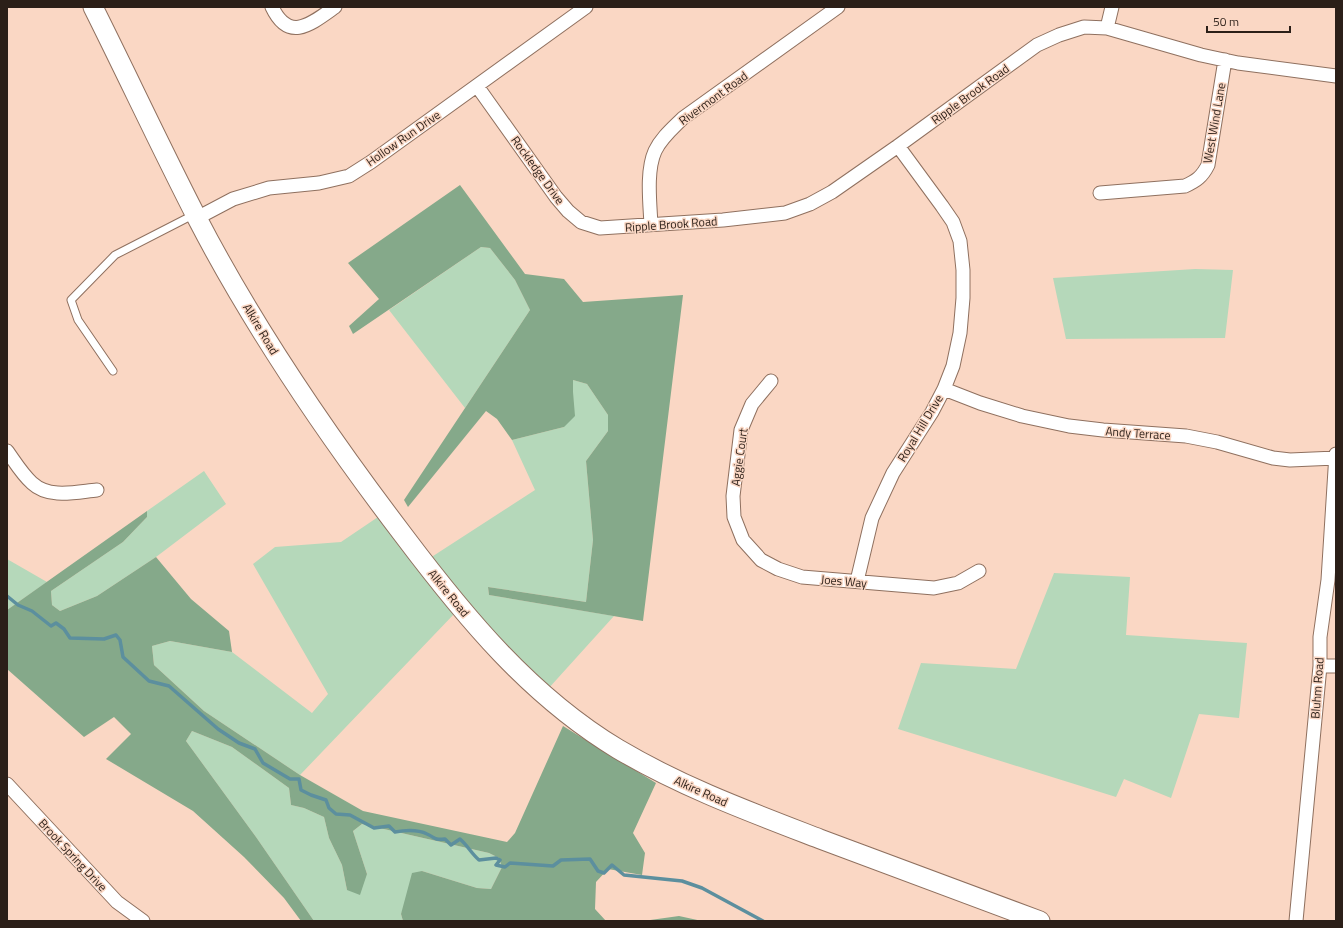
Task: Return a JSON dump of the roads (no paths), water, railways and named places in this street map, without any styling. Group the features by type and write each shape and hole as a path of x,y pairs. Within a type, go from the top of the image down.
{"main road":[{"name":"Alkire Road","path":"93,7 196,216 236,287 291,378 380,505 434,576 509,662 550,700 619,749 697,790 823,840 1040,921"}],"street":[{"path":"272,7 280,21 288,27 301,27 314,22 335,7"},
{"name":"Hollow Run Drive","path":"196,216 234,199 269,188 319,183 349,176 371,162 586,7"},
{"name":"Rivermont Road","path":"651,225 649,194 652,159 655,151 668,133 683,118 838,7"},
{"path":"1107,28 1112,7"},
{"name":"Ripple Brook Road","path":"616,228 785,214 810,204 832,192 898,146 1037,45 1059,35 1084,27 1107,28 1201,56 1336,76"},
{"name":"West Wind Lane","path":"1100,193 1185,186 1200,178 1208,166 1225,60"},
{"name":"Rockledge Drive","path":"477,86 556,197 568,211 584,224 600,228 616,228"},
{"name":"Royal Hill Drive","path":"857,581 872,518 893,473 932,412 944,389 953,366 960,333 963,298 963,270 960,241 952,222 942,206 898,146"},
{"name":"Aggie Court","path":"734,517 733,496 741,430 752,404 771,381"},
{"name":"Andy Terrace","path":"944,389 980,403 1022,416 1069,426 1186,436 1217,442 1284,460 1336,458"},
{"path":"7,451 26,478 42,490 61,494 97,490"},
{"name":"Bluhm Road","path":"1296,921 1320,666 1320,637 1328,580 1336,454"},
{"name":"Joes Way","path":"734,517 743,540 750,550 761,560 778,569 802,577 934,588 958,583 979,572"},
{"path":"1320,666 1336,666"},
{"name":"Brook Spring Drive","path":"7,784 12,798 117,902 143,921"}],"lane":[{"path":"113,371 78,320 70,300 115,255 196,216"}],"waterway":[{"path":"7,596 18,605 32,611 51,626 56,623 64,629 70,638 104,639 116,635 120,640 123,657 149,681 169,686 218,729 239,743 255,749 263,763 290,779 299,779 301,790 326,800 329,808 336,814 350,815 374,828 389,826 395,832 407,830 419,831 436,839 445,839 451,845 460,839 479,860 496,858 500,860 496,865 505,867 510,863 553,866 561,860 590,859 598,871 604,873 612,865 624,875 682,881 702,888 763,921"}]}
